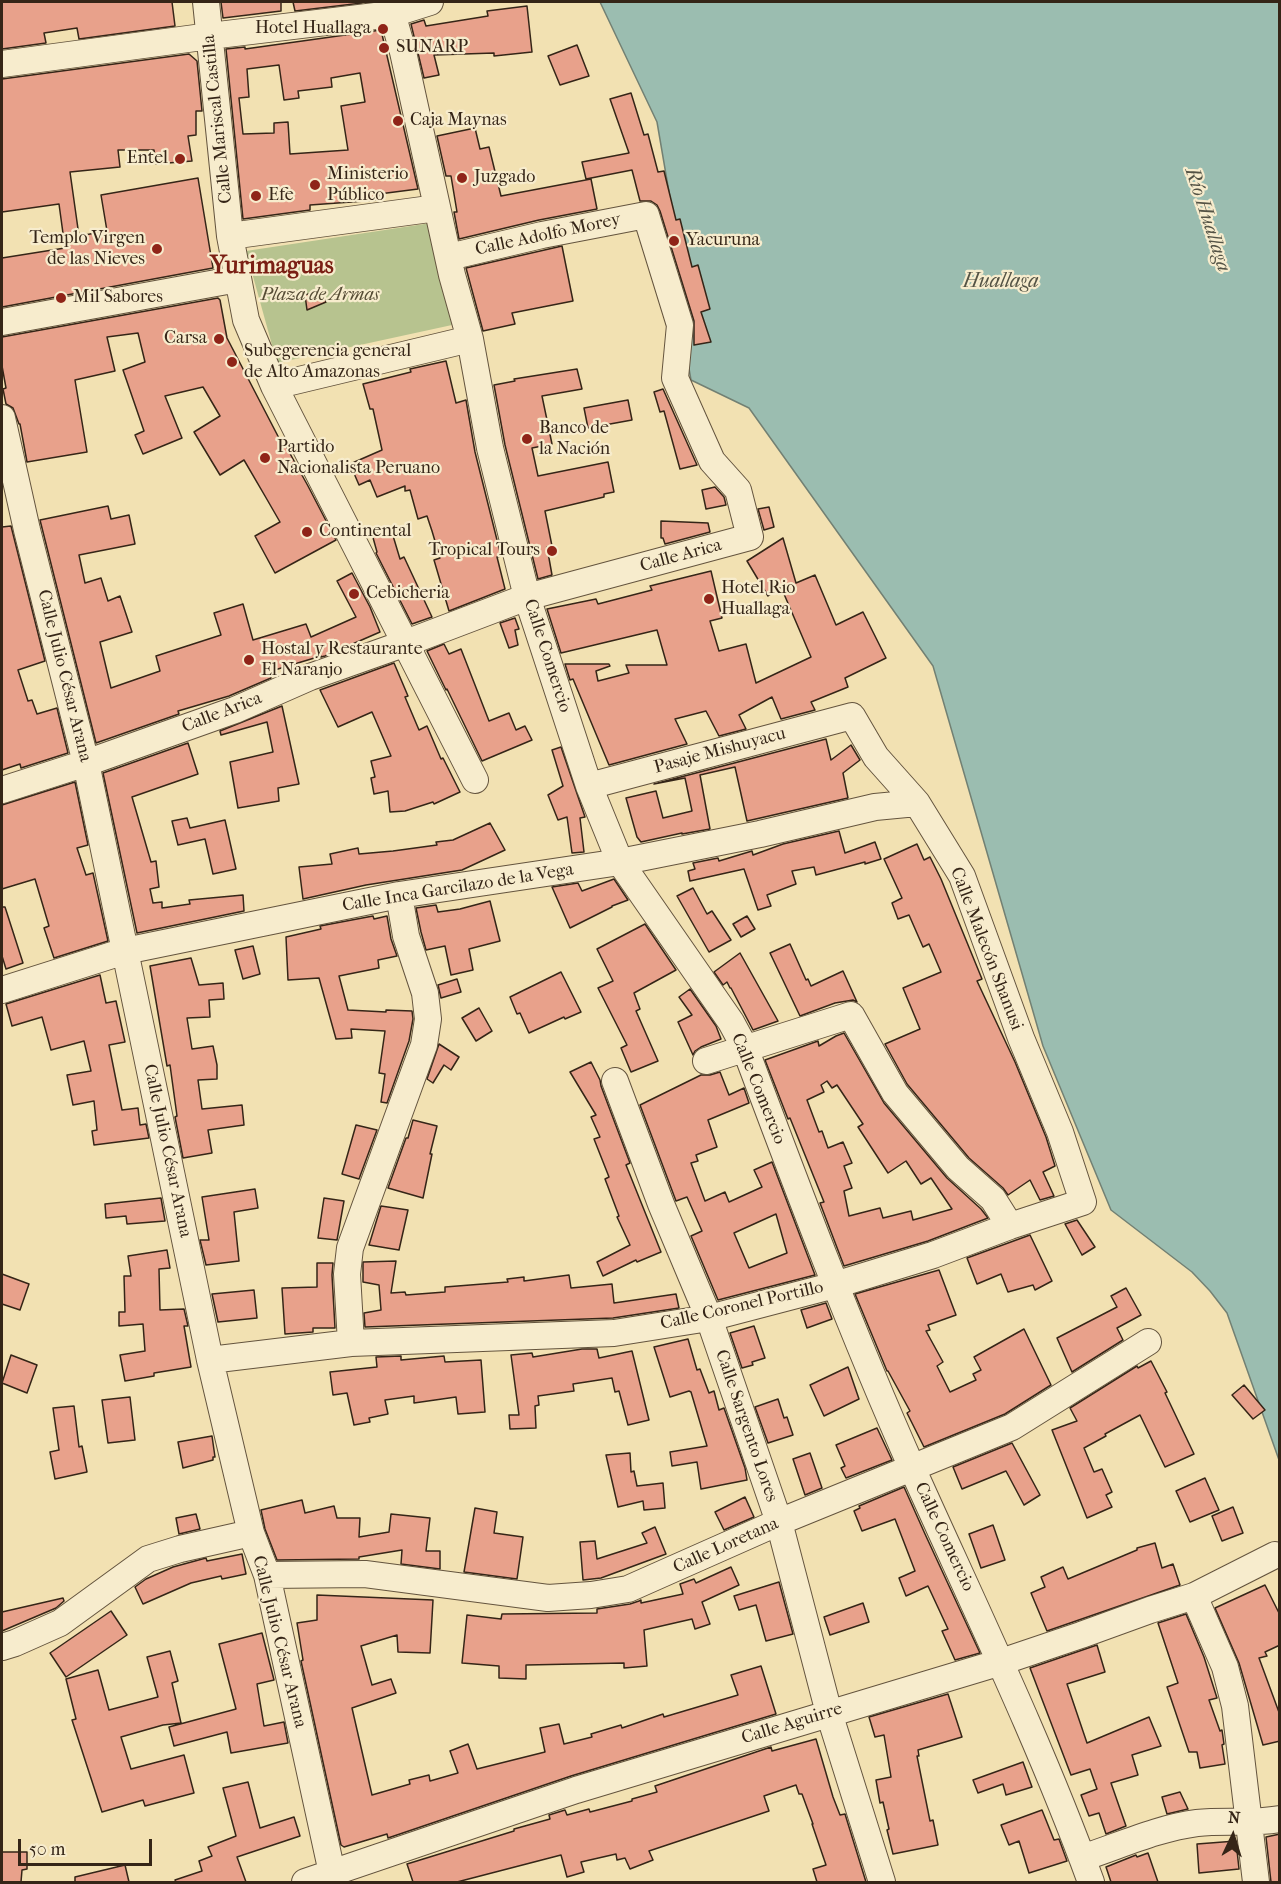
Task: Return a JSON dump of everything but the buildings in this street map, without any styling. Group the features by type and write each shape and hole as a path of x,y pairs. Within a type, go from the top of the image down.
{"street":[{"name":"Calle Mariscal Castilla","path":"206,2 230,236"},
{"path":"2,64 210,36 430,2"},
{"name":"Calle Comercio","path":"390,8 403,52 437,208 470,339 490,448 527,597 589,786 620,862 730,1022 745,1048 835,1285 912,1468 1001,1662 1091,1882"},
{"path":"437,208 230,236 246,320 274,386 475,780"},
{"name":"Calle Adolfo Morey","path":"449,257 646,214 680,326 675,378 712,461 738,490 750,537"},
{"path":"2,322 238,279"},
{"path":"274,386 470,339"},
{"name":"Calle Julio César Arana","path":"2,418 30,542 86,763 210,1360 251,1533 267,1575 333,1878"},
{"name":"Calle Arica","path":"2,790 235,710 310,677 527,597 750,537"},
{"name":"Pasaje Mishuyacu","path":"589,786 852,716"},
{"name":"Calle Malecón Shanusi","path":"852,716 876,757 917,802 962,876 1017,1028 1060,1132 1083,1202"},
{"path":"875,807 876,757"},
{"name":"Calle Inca Garcilazo de la Vega","path":"2,990 125,951 399,895 620,862 760,834 875,807 917,802"},
{"path":"351,1343 347,1274 351,1248 424,1045 428,1019 425,993 406,936 399,895"},
{"path":"706,1061 851,1015 895,1093 958,1168 993,1199 1010,1226"},
{"name":"Calle Sargento Lores","path":"615,1081 661,1204 709,1318 779,1522 829,1713 882,1882"},
{"name":"Calle Coronel Portillo","path":"210,1360 351,1343 614,1333 709,1318 835,1285 933,1255 1083,1202"},
{"name":"Calle Loretana","path":"267,1575 365,1574 548,1598 628,1590 779,1522 1012,1427 1148,1342"},
{"path":"2,1647 60,1623 148,1560 180,1549 251,1533"},
{"name":"Calle Aguirre","path":"305,1882 333,1878 576,1790 1001,1662 1194,1596 1275,1555"},
{"path":"1194,1596 1225,1667 1235,1706 1256,1882"},
{"path":"1082,1858 1164,1831 1197,1823 1280,1819"}],"green space":[{"name":"Plaza de Armas","path":"431,223 452,325 277,363 246,251"}],"water":[{"name":"Huallaga","path":"600,2 1279,2 1279,1460 1227,1313 1192,1272 1111,1210 1043,1046 933,666 749,408 691,380 677,301 682,268 657,122"}],"place":[{"name":"Hotel Huallaga","path":"383,29"},
{"name":"SUNARP","path":"384,48"},
{"name":"Caja Maynas","path":"398,121"},
{"name":"Entel","path":"180,159"},
{"name":"Juzgado","path":"462,178"},
{"name":"Ministerio Público","path":"315,185"},
{"name":"Efe","path":"256,196"},
{"name":"Yacuruna","path":"674,241"},
{"name":"Templo Virgen de las Nieves","path":"157,249"},
{"name":"Mil Sabores","path":"61,298"},
{"name":"Carsa","path":"219,339"},
{"name":"Subegerencia general de Alto Amazonas","path":"232,362"},
{"name":"Banco de la Nación","path":"527,439"},
{"name":"Partido Nacionalista Peruano","path":"265,458"},
{"name":"Continental","path":"307,532"},
{"name":"Tropical Tours","path":"552,551"},
{"name":"Cebicheria","path":"354,594"},
{"name":"Hotel Rio Huallaga","path":"709,599"},
{"name":"Hostal y Restaurante El Naranjo","path":"249,660"}],"district":[{"name":"Yurimaguas","path":"272,267"}],"water label":[{"name":"Río Huallaga","path":"1207,220"}]}
